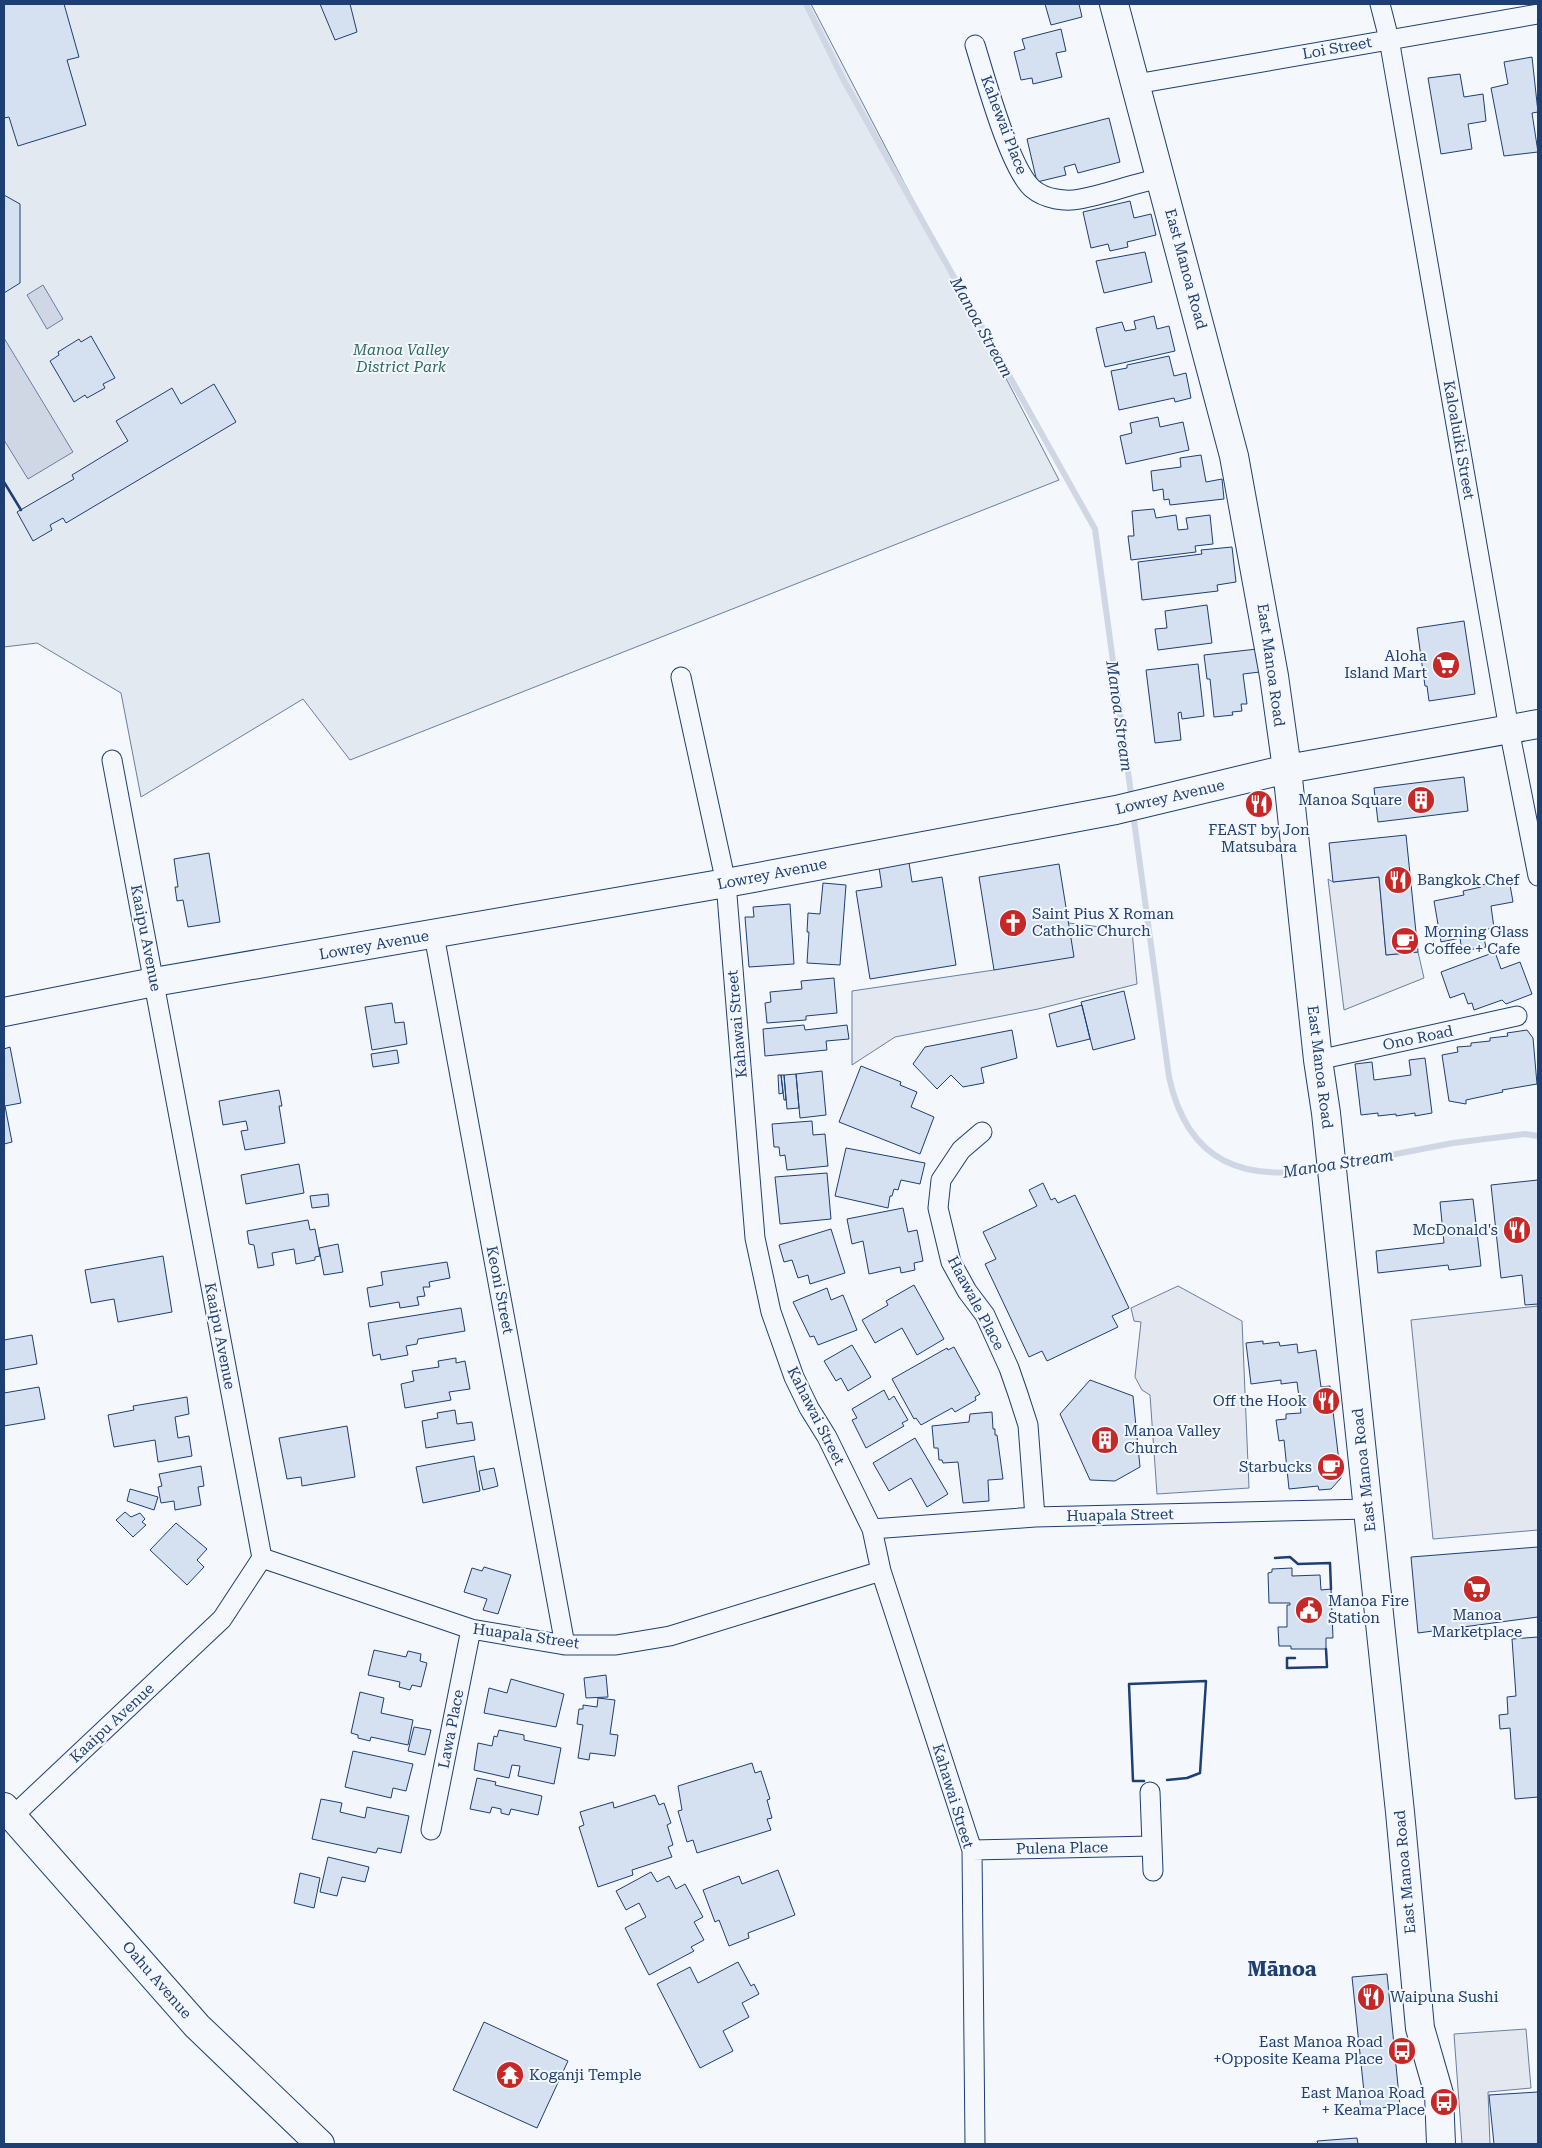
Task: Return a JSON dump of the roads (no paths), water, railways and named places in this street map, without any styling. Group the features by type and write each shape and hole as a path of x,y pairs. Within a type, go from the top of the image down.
{"street":[{"name":"East Manoa Road","path":"1114,4 1162,178 1234,456 1270,649 1287,769 1318,1060 1326,1113 1420,2028 1439,2094 1441,2144"},
{"name":"Kaloaluiki Street","path":"1380,4 1388,38 1509,729 1538,876"},
{"name":"Loi Street","path":"1136,84 1388,38 1538,14"},
{"name":"Kahewai Place","path":"975,45 1017,169 1033,189 1046,196 1080,199 1162,178"},
{"name":"Kahawai Street","path":"681,677 726,883 754,1218 763,1280 771,1312 794,1377 809,1408 827,1437 872,1530 881,1571 972,1850 975,2144"},
{"name":"Lowrey Avenue","path":"4,1012 154,982 726,883 1116,810 1287,769 1538,724"},
{"name":"Kaaipu Avenue","path":"8,1811 222,1619 262,1558 112,760"},
{"name":"Keoni Street","path":"434,935 566,1645"},
{"name":"Ono Road","path":"1318,1060 1517,1016"},
{"name":"Haawale Place","path":"982,1132 961,1150 941,1180 938,1208 951,1262 967,1291 985,1315 1009,1368 1028,1425 1034,1516"},
{"name":"Huapala Street","path":"872,1530 1034,1516 1368,1509"},
{"name":"Huapala Street","path":"262,1558 471,1629 566,1645 616,1645 670,1636 881,1571"},
{"name":"Lawa Place","path":"431,1830 471,1629"},
{"path":"1150,1792 1153,1871"},
{"name":"Oahu Avenue","path":"8,1811 197,2026 320,2144"},
{"name":"Pulena Place","path":"972,1850 1152,1846"}],"waterway":[{"name":"Manoa Stream","path":"806,4 843,79 1095,529 1132,801"},
{"name":"Manoa Stream","path":"1133,813 1169,1077 1178,1107 1190,1130 1206,1148 1224,1161 1246,1169 1270,1172 1297,1172 1326,1168"},
{"name":"Manoa Stream","path":"1339,1165 1453,1143 1525,1134 1538,1136"}],"place":[{"name":"Aloha Island Mart","path":"1446,665"},
{"name":"Manoa Square","path":"1421,800"},
{"name":"FEAST by Jon Matsubara","path":"1259,804"},
{"name":"Bangkok Chef","path":"1398,880"},
{"name":"Saint Pius X Roman Catholic Church","path":"1013,923"},
{"name":"Morning Glass Coffee + Cafe","path":"1405,941"},
{"name":"McDonald's","path":"1517,1230"},
{"name":"Off the Hook","path":"1326,1401"},
{"name":"Manoa Valley Church","path":"1105,1440"},
{"name":"Starbucks","path":"1331,1467"},
{"name":"Manoa Marketplace","path":"1477,1589"},
{"name":"Manoa Fire Station","path":"1309,1610"},
{"name":"Waipuna Sushi","path":"1371,1997"},
{"name":"East Manoa Road +Opposite Keama Place","path":"1402,2051"},
{"name":"Koganji Temple","path":"510,2075"},
{"name":"East Manoa Road + Keama Place","path":"1444,2102"}],"district":[{"name":"Mānoa","path":"1282,1969"}],"park label":[{"name":"Manoa Valley District Park","path":"401,358"}]}
